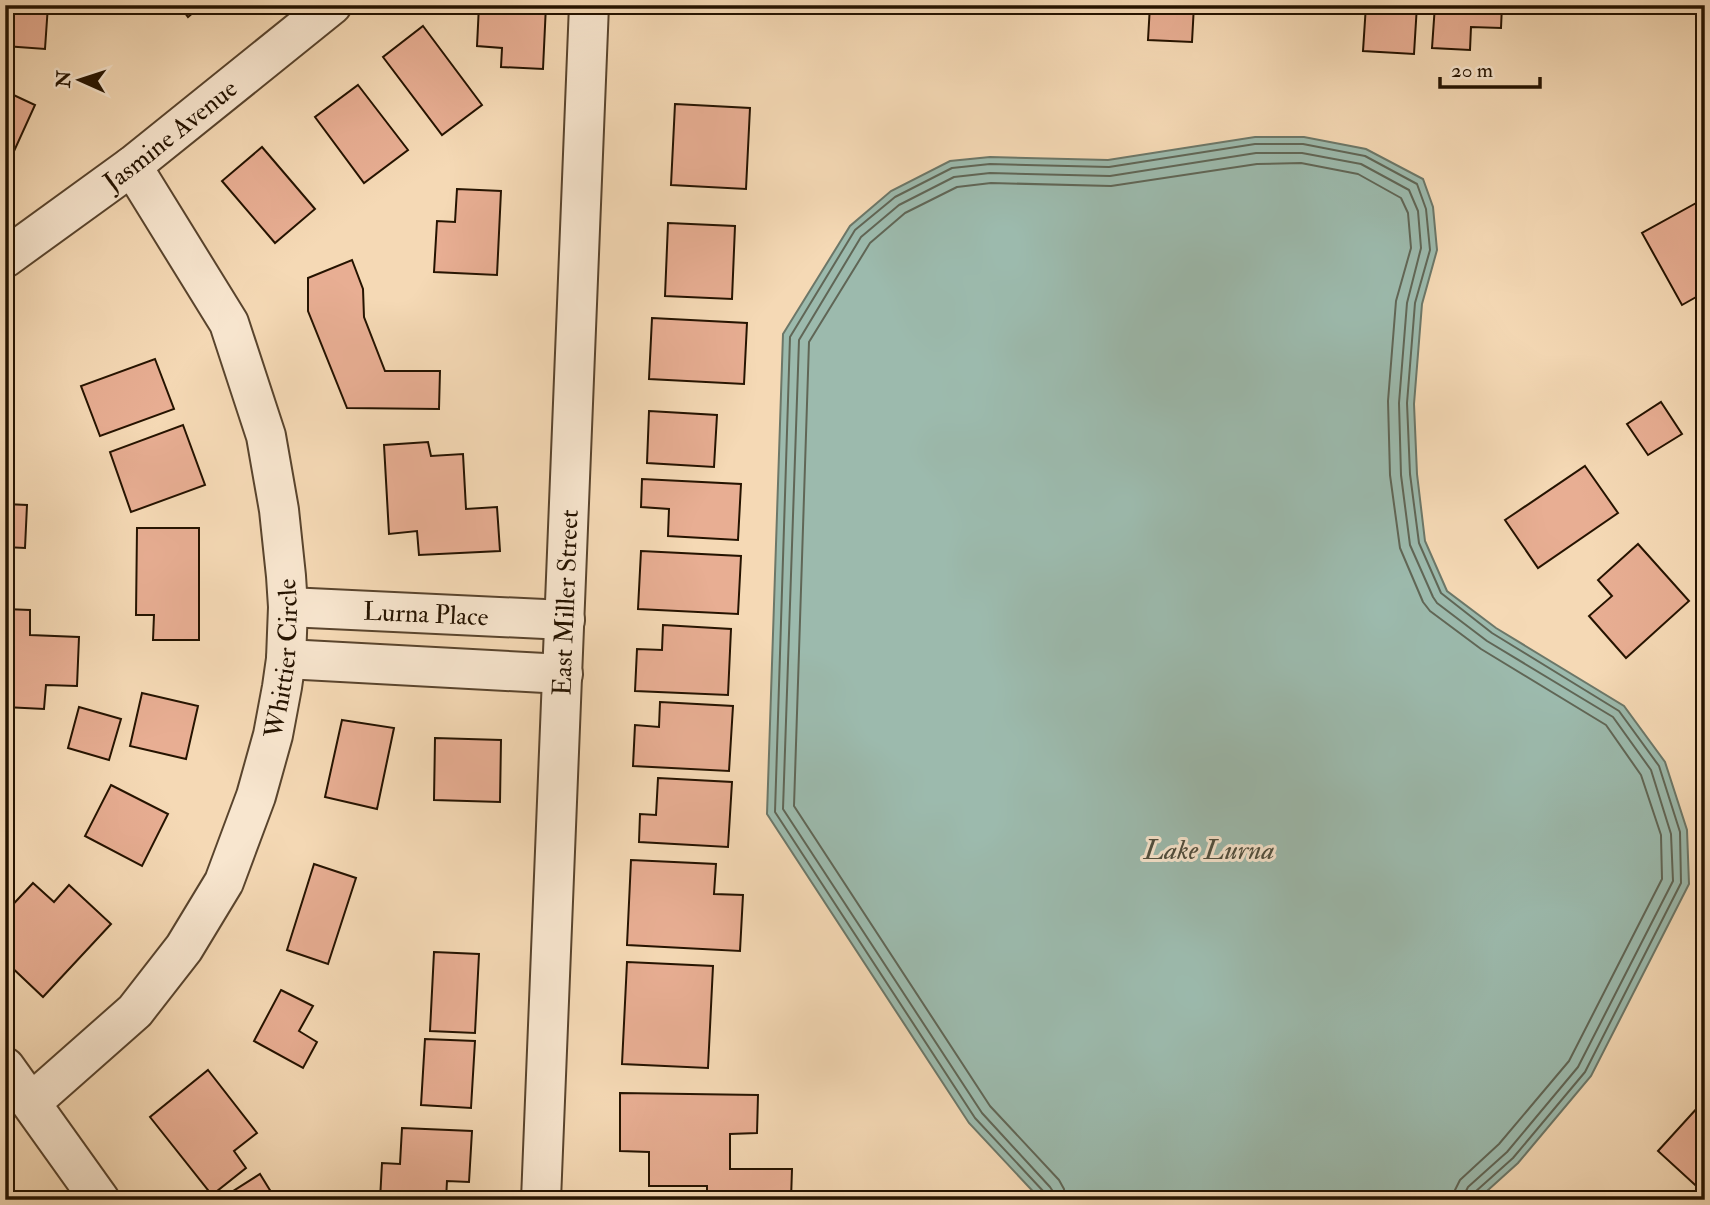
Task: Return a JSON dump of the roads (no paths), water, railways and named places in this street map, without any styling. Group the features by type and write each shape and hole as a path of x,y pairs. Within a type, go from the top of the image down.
{"street":[{"name":"Jasmine Avenue","path":"5,258 132,166 332,5"},
{"name":"East Miller Street","path":"541,1200 590,5"},
{"name":"Whittier Circle","path":"32,1102 135,1011 184,948 223,882 256,796 273,735 286,659 286,576 279,510 266,436 229,323 132,166"},
{"name":"Lurna Place","path":"288,607 565,620"},
{"name":"Lurna Place","path":"286,659 563,674"},
{"path":"5,1067 100,1200"}],"water":[{"name":"Lake Lurna","path":"1255,137 1304,137 1366,149 1423,179 1433,207 1437,250 1422,304 1414,404 1417,474 1425,541 1447,591 1496,628 1624,706 1665,762 1687,830 1689,884 1591,1076 1518,1163 1477,1200 1041,1200 969,1123 767,814 783,334 850,226 891,191 950,161 990,157 1108,160"}]}
